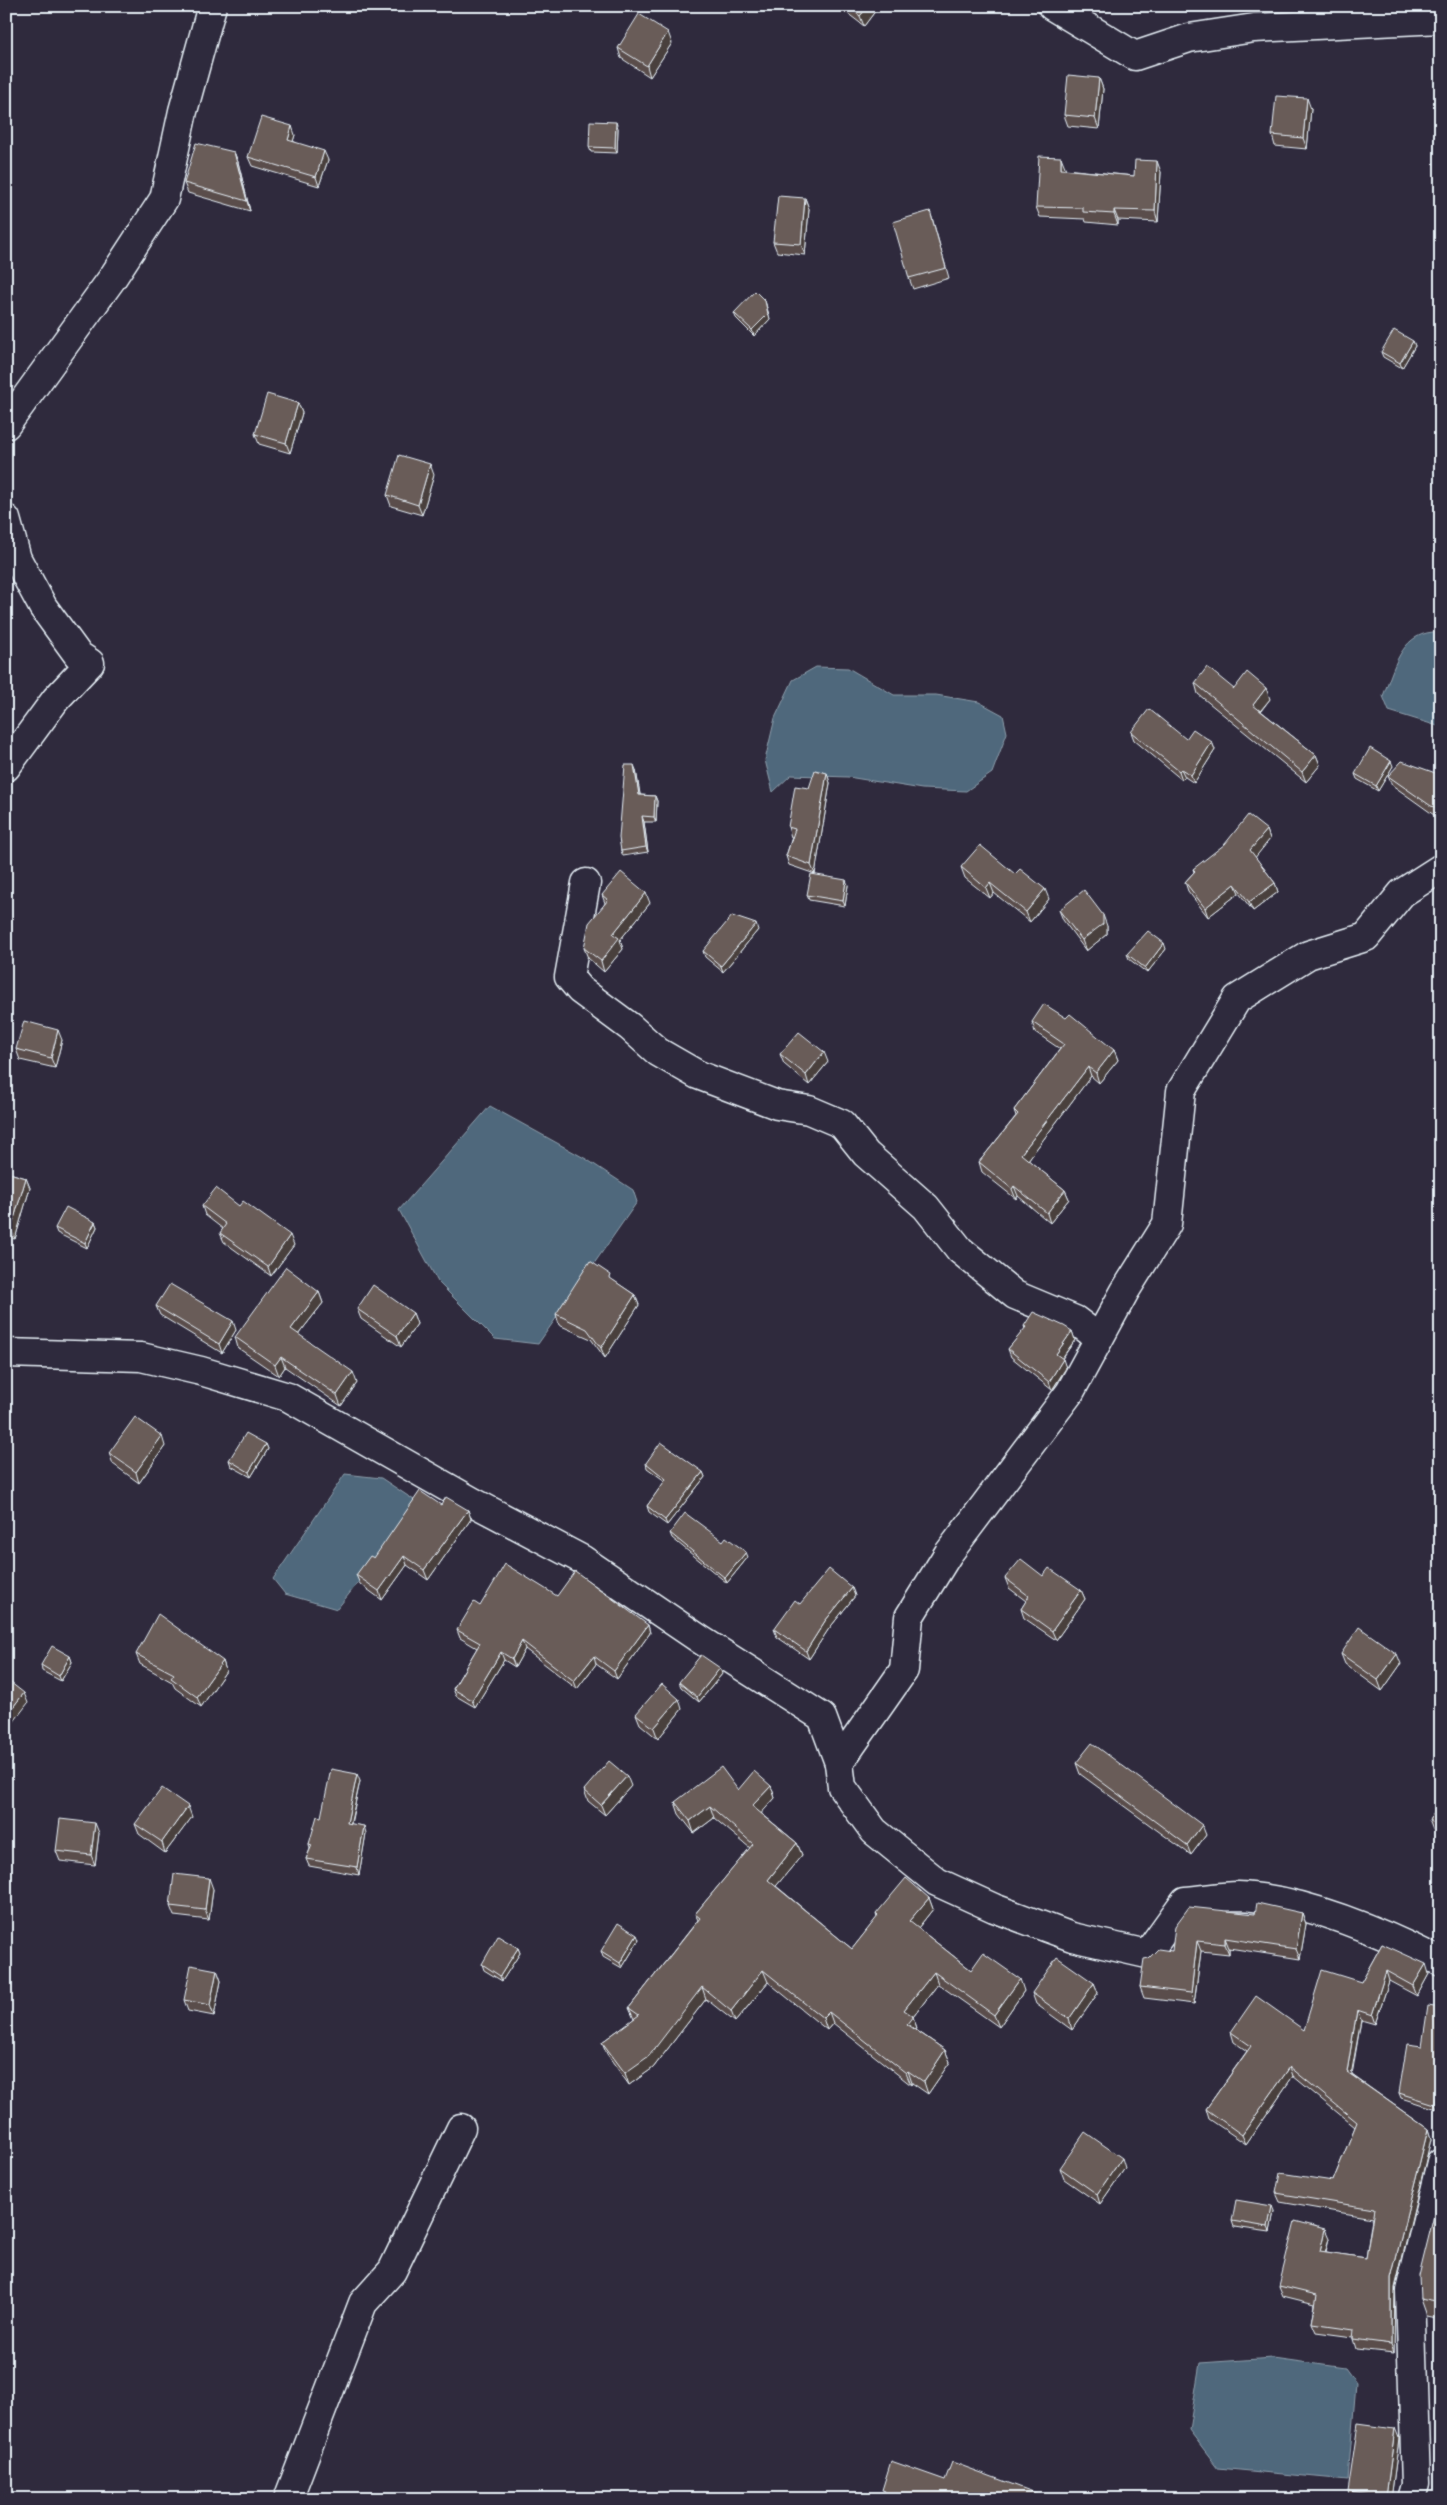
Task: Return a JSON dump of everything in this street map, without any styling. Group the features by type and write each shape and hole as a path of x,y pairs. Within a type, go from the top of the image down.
{"street":[{"path":"6,426 111,280 164,199 183,110 212,6"},
{"path":"1052,6 1135,56 1189,38 1254,28 1441,19"},
{"path":"6,519 17,559 43,607 78,655 90,663 56,699 6,767"},
{"path":"839,1763 904,1670 909,1616 948,1554 1070,1392 1125,1291 1167,1224 1182,1092 1237,999 1308,955 1366,937 1402,893 1441,868"},
{"path":"586,883 569,977 580,990 658,1052 698,1075 777,1105 809,1110 842,1124 866,1154 926,1207 960,1250 1015,1295 1075,1320 1099,1338"},
{"path":"6,1353 141,1357 201,1371 288,1397 473,1502 583,1560 701,1640 822,1717 839,1763 842,1787 874,1831 937,1882 994,1908 1072,1937 1147,1954 1185,1901 1237,1896 1287,1902 1397,1940 1441,1962"},
{"path":"288,2499 363,2303 392,2271 460,2128"},
{"path":"1412,2499 1416,2485 1410,2291 1441,2162"}],"water":[{"path":"1433,632 1441,634 1441,727 1389,711 1383,696 1395,665 1406,646 1413,639"},
{"path":"816,667 848,668 894,695 936,695 979,702 1003,715 1007,733 992,773 966,791 922,789 848,777 791,775 773,792 765,760 775,718 793,680"},
{"path":"490,1106 586,1159 633,1190 637,1202 538,1344 495,1339 438,1282 399,1210"},
{"path":"345,1474 381,1478 414,1500 377,1559 337,1609 285,1594 273,1579"},
{"path":"1273,2358 1345,2368 1356,2383 1348,2480 1218,2468 1189,2430 1200,2363"}],"building":[{"path":"848,6 868,6 860,16"},
{"path":"639,14 668,32 647,66 618,48"},
{"path":"1068,75 1099,78 1095,118 1064,115"},
{"path":"1276,96 1307,98 1303,138 1272,135"},
{"path":"261,117 292,126 288,140 324,151 316,177 248,157"},
{"path":"590,121 616,122 615,148 589,147"},
{"path":"196,143 234,152 247,201 184,183"},
{"path":"1039,156 1061,157 1061,169 1134,176 1135,160 1157,161 1155,211 1114,210 1114,214 1083,212 1083,208 1036,207"},
{"path":"778,196 805,198 801,244 773,242"},
{"path":"930,211 946,268 909,278 893,222"},
{"path":"755,291 765,301 768,314 752,330 734,313"},
{"path":"1394,330 1413,341 1400,363 1381,352"},
{"path":"267,394 298,403 286,443 255,434"},
{"path":"399,455 430,464 418,505 387,495"},
{"path":"1207,667 1234,689 1247,672 1266,688 1253,705 1316,755 1302,772 1195,683"},
{"path":"1149,709 1186,739 1193,729 1212,742 1191,775 1181,769 1179,771 1131,732"},
{"path":"1370,748 1391,761 1376,786 1355,774"},
{"path":"1402,761 1441,775 1441,809 1431,806 1388,776"},
{"path":"625,765 634,765 639,795 655,796 654,817 642,816 646,847 621,851 619,838"},
{"path":"815,770 827,773 811,865 786,856 795,829 788,827 795,786 809,788"},
{"path":"1248,815 1267,830 1250,850 1275,883 1249,902 1235,884 1205,908 1185,882 1195,871 1193,869 1225,844"},
{"path":"980,845 1015,874 1020,869 1045,889 1026,912 990,883 986,888 961,867"},
{"path":"621,872 646,893 613,934 619,938 601,961 584,948 589,923 608,900 602,895"},
{"path":"811,874 846,880 843,901 807,895"},
{"path":"1084,890 1103,915 1103,924 1082,940 1059,910"},
{"path":"732,916 756,924 721,966 703,951"},
{"path":"1148,931 1164,943 1145,968 1127,954"},
{"path":"1044,1004 1066,1018 1070,1014 1114,1050 1096,1073 1088,1067 1021,1154 1065,1190 1047,1213 1014,1186 1012,1189 979,1162 1018,1114 1014,1110 1064,1044 1032,1022"},
{"path":"24,1021 58,1030 51,1058 16,1049"},
{"path":"799,1032 824,1052 806,1075 780,1054"},
{"path":"6,1172 26,1178 11,1229 6,1227"},
{"path":"216,1188 239,1206 243,1201 290,1235 268,1267 220,1233 226,1224 202,1206"},
{"path":"66,1207 95,1222 85,1243 55,1228"},
{"path":"590,1261 611,1275 610,1278 635,1295 601,1348 587,1329 556,1314"},
{"path":"286,1267 319,1292 291,1329 353,1372 337,1395 281,1357 275,1365 235,1337"},
{"path":"170,1284 233,1321 219,1344 156,1306"},
{"path":"373,1285 413,1313 397,1336 357,1309"},
{"path":"1033,1312 1072,1331 1056,1354 1063,1359 1049,1382 1008,1349 1026,1327 1024,1326"},
{"path":"135,1417 162,1436 136,1472 109,1453"},
{"path":"246,1433 266,1444 249,1472 229,1460"},
{"path":"661,1442 703,1472 665,1520 647,1506 666,1479 646,1463"},
{"path":"420,1491 441,1505 446,1497 468,1510 424,1570 404,1556 379,1591 356,1575 370,1556 374,1558"},
{"path":"685,1513 723,1541 726,1537 746,1552 725,1578 670,1533"},
{"path":"1021,1559 1043,1576 1049,1568 1081,1590 1052,1631 1021,1609 1029,1596 1005,1578"},
{"path":"505,1564 557,1596 575,1571 648,1625 614,1671 594,1656 574,1681 522,1641 512,1659 501,1652 472,1700 453,1689 480,1643 457,1630 474,1602 480,1606"},
{"path":"829,1569 852,1588 825,1621 806,1651 774,1629 795,1600 800,1604"},
{"path":"158,1614 223,1661 197,1697 171,1678 174,1674 136,1654"},
{"path":"1359,1627 1397,1654 1378,1680 1341,1654"},
{"path":"52,1646 70,1656 59,1676 41,1665"},
{"path":"701,1655 720,1668 697,1697 679,1682"},
{"path":"6,1679 24,1693 6,1716"},
{"path":"662,1684 679,1699 654,1728 636,1714"},
{"path":"1092,1743 1202,1825 1187,1845 1076,1763"},
{"path":"609,1761 627,1776 601,1805 584,1790"},
{"path":"721,1767 738,1790 754,1771 771,1786 752,1806 797,1843 768,1880 852,1949 878,1916 876,1914 906,1878 929,1898 909,1921 971,1970 983,1953 1020,1979 994,2015 934,1972 904,2010 913,2016 907,2024 945,2050 924,2082 908,2071 906,2073 829,2012 823,2018 763,1970 731,2011 702,1987 649,2056 625,2073 602,2042 639,2015 629,2008 700,1918 695,1914 753,1844 710,1806 690,1821 675,1802"},
{"path":"331,1769 357,1774 347,1823 364,1826 357,1867 306,1859 312,1845 309,1844 317,1816 321,1817"},
{"path":"162,1788 188,1806 162,1842 135,1824"},
{"path":"1441,1803 1441,1828 1429,1820"},
{"path":"60,1819 95,1823 91,1855 56,1851"},
{"path":"174,1874 209,1878 205,1910 170,1906"},
{"path":"1257,1903 1302,1913 1296,1949 1225,1938 1225,1944 1197,1941 1191,1993 1140,1987 1144,1959 1149,1958 1158,1949 1172,1951 1175,1926 1189,1907 1255,1914"},
{"path":"618,1923 637,1935 620,1963 601,1951"},
{"path":"498,1936 518,1948 500,1976 482,1964"},
{"path":"1382,1944 1426,1964 1413,1986 1386,1971 1372,2015 1357,2010 1347,2072 1428,2129 1391,2278 1391,2344 1353,2339 1354,2329 1312,2323 1317,2295 1279,2286 1295,2221 1325,2229 1320,2251 1366,2258 1374,2209 1276,2193 1280,2173 1333,2181 1357,2122 1290,2067 1242,2135 1206,2109 1251,2046 1231,2032 1256,1996 1304,2030 1322,1970 1361,1982"},
{"path":"1057,1957 1094,1983 1069,2019 1032,1993"},
{"path":"191,1965 217,1970 210,2005 184,2000"},
{"path":"1428,2006 1441,2008 1441,2064 1434,2104 1399,2093 1407,2044 1422,2046"},
{"path":"1085,2132 1122,2158 1097,2194 1060,2168"},
{"path":"1441,2187 1441,2303 1420,2299 1419,2276"},
{"path":"1236,2200 1272,2206 1268,2227 1232,2221"},
{"path":"1439,2354 1441,2354 1441,2401 1435,2401"},
{"path":"1358,2424 1395,2429 1386,2497 1348,2492"},
{"path":"891,2461 945,2480 952,2462 1052,2499 882,2499 885,2491 882,2490"}]}
